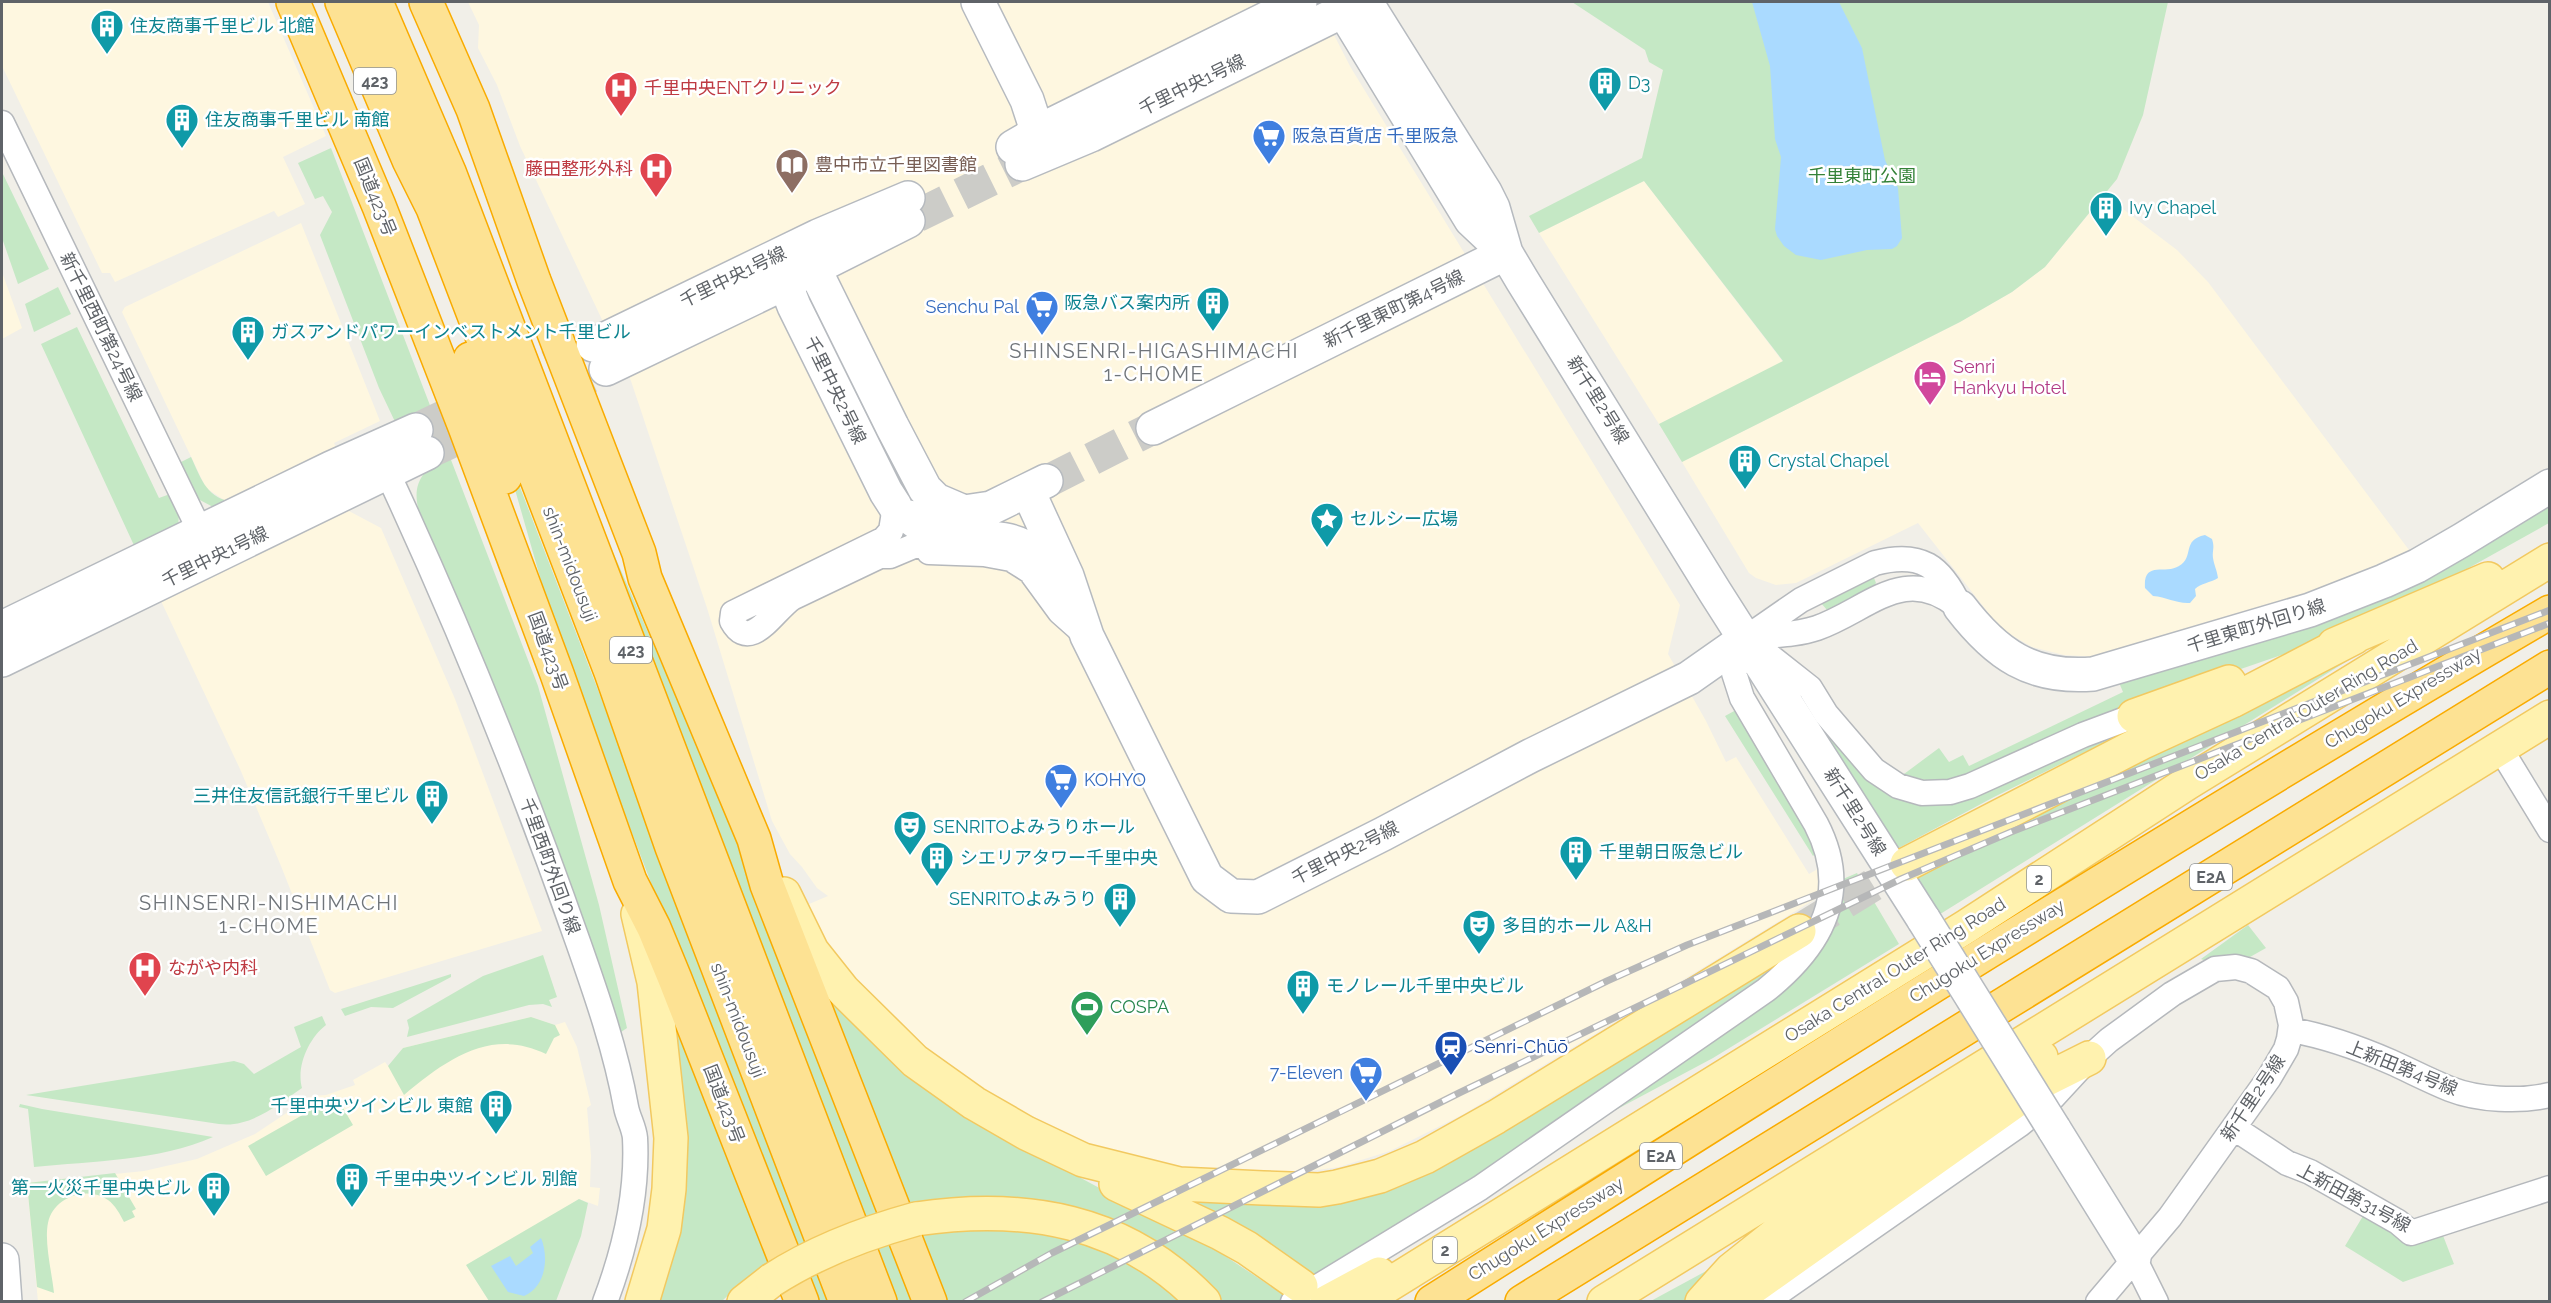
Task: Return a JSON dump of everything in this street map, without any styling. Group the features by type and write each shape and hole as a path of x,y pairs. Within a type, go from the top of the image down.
{"highway":[{"name":"国道423号","path":"293,2 379,206 465,427 557,674 630,881 654,928 675,979 802,1302"},
{"name":"shin-midousuji","path":"342,2 409,160 433,208 611,672 672,847 846,1302"},
{"name":"shin-midousuji","path":"376,2 449,172 880,1302"},
{"name":"423","path":"426,2 481,130 534,281 639,553 645,578 754,839 767,885 930,1302"},
{"path":"409,160 515,512 545,619 557,674"},
{"path":"449,172 494,256 628,556 645,578"},
{"name":"Chugoku Expressway","path":"1432,1302 1891,1010 2333,739 2550,612"},
{"name":"E2A","path":"1522,1302 2550,667"}],"main road":[{"path":"1907,864 2141,743 2232,701 2355,637 2550,551"},
{"name":"Osaka Central Outer Ring Road","path":"1361,1302 1967,926 2189,782 2550,560"},
{"path":"2134,716 2355,637"},
{"path":"1604,1302 2550,717"},
{"path":"754,839 812,951 863,1012 915,1061 964,1096 1026,1132 1083,1160 1146,1177 1202,1186 1319,1190 1380,1176 1448,1145 1799,931"},
{"path":"630,881 654,982 671,1138 669,1189 664,1229 642,1302"},
{"path":"1702,1302 1731,1270 1785,1227 2160,978 2238,909"},
{"path":"1750,1301 2045,1080 2089,1058"},
{"path":"1083,1160 1098,1175 1247,1248 1307,1296 1386,1270 1485,1211 1528,1198"},
{"path":"744,1302 782,1291 805,1261 845,1241 916,1219 951,1214 1010,1212 1062,1219 1101,1231 1174,1273 1204,1302"},
{"path":"779,1243 782,1291"}],"street":[{"path":"978,2 1027,100 1029,149"},
{"name":"千里中央1号線","path":"1029,149 1300,2"},
{"name":"千里中央1号線","path":"1029,149 1091,135 1352,4"},
{"name":"新千里2号線","path":"1352,4 1471,220 1506,253 1715,591 2134,1257"},
{"name":"新千里西町第24号線","path":"2,123 201,531"},
{"name":"千里中央1号線","path":"599,357 913,207"},
{"name":"新千里東町第4号線","path":"1153,428 1506,253"},
{"name":"千里中央2号線","path":"796,262 892,426 925,489 936,500 964,512 992,508 1038,486 1082,621 1207,878 1231,896 1258,897 1530,756 1689,678 1746,638"},
{"name":"千里中央2号線","path":"796,262 886,492 902,511 934,532 980,537 1021,545 1035,554 1082,621"},
{"name":"千里中央2号線","path":"892,426 896,460 909,494 902,511"},
{"name":"千里中央1号線","path":"2,628 201,531 381,460 422,441"},
{"name":"千里中央1号線","path":"2,660 195,566 381,460"},
{"name":"千里西町外回り線","path":"381,460 480,680 537,826 599,1001 619,1071 628,1115 634,1131 634,1182 624,1246 605,1302"},
{"path":"880,556 890,556 928,540 980,537 1003,528 1038,486"},
{"name":"千里東町外回り線","path":"1746,638 1801,600 1875,562 1911,558 1930,566 1952,589 1960,607 1987,640 2016,660 2060,674 2093,674 2310,610 2384,581 2436,555 2550,486"},
{"path":"902,511 902,532 880,556 792,598 754,632 744,634 737,631 732,621 733,613 884,539 902,511"},
{"path":"195,566 201,531"},
{"path":"768,619 805,606 900,561 927,552 943,551 1004,556 1025,566 1060,612 1082,621"},
{"name":"千里東町外回り線","path":"1746,638 1816,628 1884,595 1914,587 1935,591 1960,607"},
{"path":"1307,1296 1480,1188 1778,980 1803,956 1817,936 1827,910 1832,876 1831,860 1826,842 1742,698 1734,673 1746,638"},
{"name":"新千里2号線","path":"1746,638 1810,688 1826,714 1874,770 1898,786 1922,793 1950,792 1970,786 2084,735 2134,716"},
{"path":"2500,748 2550,830"},
{"path":"2089,1058 2172,994 2207,973 2223,967 2236,967 2251,971 2278,988 2286,1002 2291,1030"},
{"name":"新千里2号線","path":"2098,1302 2170,1217 2234,1128 2286,1049 2291,1030"},
{"name":"上新田第4号線","path":"2291,1030 2315,1034 2356,1048 2464,1094 2498,1098 2550,1095"},
{"name":"上新田第31号線","path":"2234,1128 2287,1163 2310,1172 2398,1222 2411,1233 2550,1188"},
{"path":"2134,1257 2156,1302"},
{"path":"2,1260 5,1302"}],"shaded area":[{"path":"2,2 268,2 326,136 283,157 305,204 278,217 274,211 115,282 110,273 102,273 2,66"},
{"path":"468,2 1317,2 1351,68 1680,605 1668,654 1726,762 1736,757 1809,874 1821,867 1820,896 1464,1114 1390,1151 1339,1167 1288,1174 1184,1167 1094,1145 1036,1121 983,1091 926,1051 874,1001 830,950 802,907 828,896 817,888 790,854 772,821 707,608 631,381 520,146 497,85 478,48 479,25"},
{"path":"1644,181 1783,362 1659,424 1539,233"},
{"path":"2106,200 2115,203 2177,250 2208,282 2409,550 2360,575 2321,589 2099,657 2064,655 2032,647 2001,629 1918,523 1796,583 1776,585 1749,573 1682,462 1960,322 2012,292 2045,267 2097,204"},
{"name":"ガスアンドパワーインベストメント千里ビル","path":"301,223 380,421 334,443 340,456 229,501 224,500 206,488 122,312 125,307"},
{"path":"2,272 22,328 2,339"},
{"path":"347,510 381,528 455,699 542,931 335,993 330,990 240,769 161,601"},
{"path":"531,1017 555,1025 565,1022 577,1047 591,1105 587,1108 591,1156 590,1187 600,1188 598,1206 579,1199 468,1268 489,1301 38,1302 27,1183 144,1171 197,1159 255,1134 312,1096 326,1095 355,1085 353,1080 385,1062 388,1066 392,1064 403,1048"}],"green space":[{"name":"千里東町公園","path":"1572,2 2168,2 2143,115 2117,179 2045,267 2012,292 1960,322 1682,462 1659,424 1783,361 1644,181 1539,233 1529,216 1642,158 1663,70 1649,62 1645,50"},
{"path":"331,148 538,686 599,905 627,1028 621,1032 527,769 419,512 417,490 426,471 398,428 379,388 320,235 332,212 323,196 315,199 298,163"},
{"path":"2,172 49,269 18,284 2,238"},
{"path":"58,287 71,314 34,332 25,304"},
{"path":"77,327 159,498 170,494 179,514 178,528 138,554 41,344"},
{"path":"498,430 833,1301 810,1301 556,633"},
{"path":"191,457 209,490 221,499 229,501 215,508 198,499 177,464"},
{"path":"585,488 757,882 917,1301 893,1301"},
{"path":"2549,498 2549,523 2431,589 2328,639 2206,681 1964,777 1934,781 1904,774 1939,748 1949,762 1963,755 1969,766 2123,692 2118,680"},
{"path":"1869,577 1874,578 1876,583 1873,587 1827,610 1821,603"},
{"path":"2360,653 1937,916 1910,876"},
{"path":"1736,710 1813,837 1818,852 1813,856 1725,716"},
{"path":"2138,726 1994,797 1895,850 1823,731 1828,733 1863,774 1889,793 2042,763"},
{"path":"1857,873 1899,944 1713,1058 1608,1114 1607,1109 1790,984 1813,960 1827,937 1836,912 1843,879"},
{"path":"2248,925 2266,948 2250,957 2235,955 2206,961 2201,959"},
{"path":"1803,939 1772,972 1492,1168 1311,1280 1246,1233 1193,1202 1301,1201 1383,1183"},
{"path":"543,955 557,997 549,1000 552,1007 543,1004 529,1005 407,1037 409,1028 407,1020 483,976"},
{"path":"451,974 451,977 393,1008 371,1007 345,1016 341,1009"},
{"path":"660,986 771,1266 735,1289 722,1301 658,1302 685,1118 678,1049"},
{"path":"829,1000 1053,1163 1222,1254 1287,1297 1279,1301 1223,1301 1200,1277 1050,1203 1003,1197 908,1209"},
{"path":"322,1016 326,1025 314,1037 302,1062 302,1088 263,1114 242,1122 219,1124 26,1095 234,1061 244,1064 254,1074 301,1047 294,1027"},
{"path":"531,1017 555,1025 560,1035 554,1038 546,1054 526,1047 507,1044 470,1051 436,1070 404,1095 388,1066 403,1048"},
{"path":"336,1096 353,1125 266,1176 248,1146"},
{"path":"20,1104 213,1137 192,1145 148,1155 34,1167 28,1109 19,1107"},
{"path":"115,1173 136,1209 132,1211 135,1217 124,1222 113,1204 90,1194 72,1196 63,1201 51,1214 47,1231 54,1293 37,1287 27,1183"},
{"path":"579,1199 588,1203 581,1236 556,1301 489,1301 466,1265"},
{"path":"2363,1216 2411,1244 2442,1233 2454,1264 2403,1282 2345,1246"},
{"path":"969,1227 1068,1236 1131,1262 1184,1301 943,1301 917,1235"},
{"path":"1710,1271 1687,1301 1649,1302"}],"water":[{"path":"1752,2 1839,2 1862,48 1885,160 1898,188 1902,238 1892,249 1867,250 1821,260 1796,255 1784,246 1777,236 1775,229 1781,157 1775,139 1770,66"},
{"path":"2205,535 2212,539 2213,558 2218,578 2195,589 2196,596 2190,603 2153,596 2145,588 2145,579 2148,574 2151,571 2179,566 2184,562 2193,541"},
{"path":"541,1238 545,1262 544,1271 537,1286 524,1296 508,1292 491,1266 510,1256 516,1266 533,1253 530,1247"}],"tunnel":[{"path":"917,216 1022,164"},
{"path":"416,430 591,346"},
{"path":"427,453 606,369"},
{"path":"1048,481 1153,428"},
{"path":"1803,928 1907,864"}],"railway":[{"path":"965,1302 1052,1253 1607,981 1687,945 2550,610"},
{"path":"1042,1302 1459,1093 1901,879 2011,832 2550,623"}],"place":[{"name":"住友商事千里ビル 北館","path":"107,55"},
{"name":"D3","path":"1605,112"},
{"name":"千里中央ENTクリニック","path":"621,117"},
{"name":"住友商事千里ビル 南館","path":"182,149"},
{"name":"阪急百貨店 千里阪急","path":"1269,165"},
{"name":"豊中市立千里図書館","path":"792,194"},
{"name":"藤田整形外科","path":"656,198"},
{"name":"Ivy Chapel","path":"2106,237"},
{"name":"阪急バス案内所","path":"1213,332"},
{"name":"Senchu Pal","path":"1042,336"},
{"name":"ガスアンドパワーインベストメント千里ビル","path":"248,361"},
{"name":"Senri Hankyu Hotel","path":"1930,406"},
{"name":"Crystal Chapel","path":"1745,490"},
{"name":"セルシー広場","path":"1327,548"},
{"name":"KOHYO","path":"1061,809"},
{"name":"三井住友信託銀行千里ビル","path":"432,825"},
{"name":"SENRITOよみうりホール","path":"910,856"},
{"name":"千里朝日阪急ビル","path":"1576,881"},
{"name":"シエリアタワー千里中央","path":"937,887"},
{"name":"SENRITOよみうり","path":"1120,928"},
{"name":"多目的ホール A&H","path":"1479,955"},
{"name":"ながや内科","path":"145,997"},
{"name":"モノレール千里中央ビル","path":"1303,1015"},
{"name":"COSPA","path":"1087,1036"},
{"name":"Senri-Chūō","path":"1451,1076"},
{"name":"7-Eleven","path":"1366,1102"},
{"name":"千里中央ツインビル 東館","path":"496,1135"},
{"name":"千里中央ツインビル 別館","path":"352,1208"},
{"name":"第一火災千里中央ビル","path":"214,1217"}],"district":[{"name":"SHINSENRI-HIGASHIMACHI 1-CHOME","path":"1154,362"},
{"name":"SHINSENRI-NISHIMACHI 1-CHOME","path":"269,914"}]}
